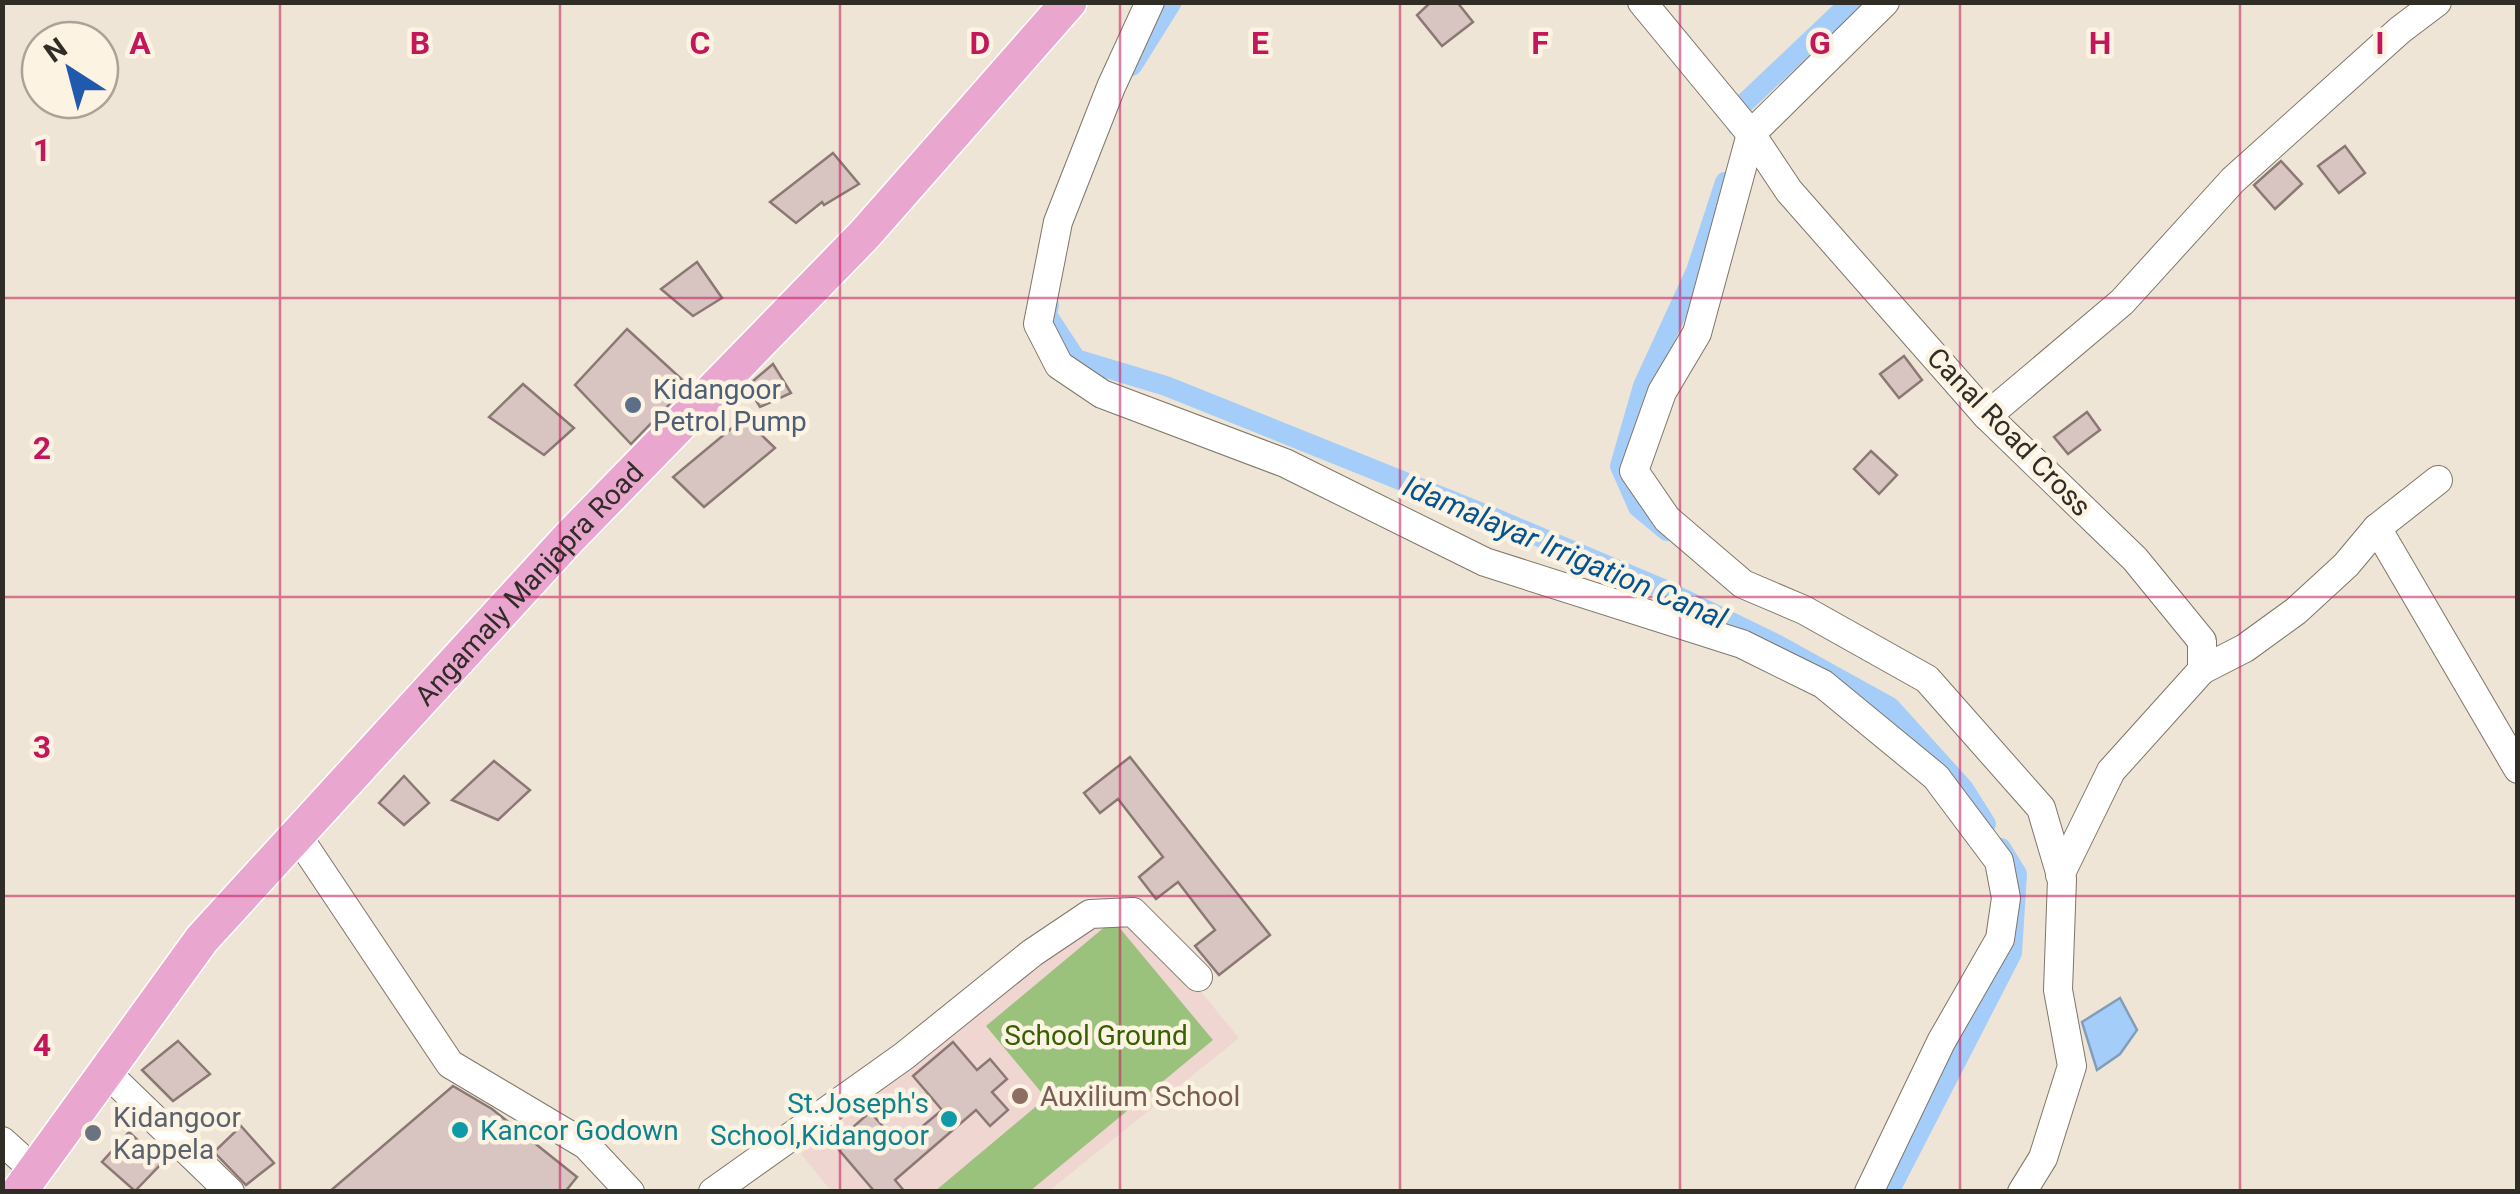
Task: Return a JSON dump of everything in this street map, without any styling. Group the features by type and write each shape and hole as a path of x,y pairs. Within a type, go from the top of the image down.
{"main road":[{"name":"Angamaly Manjapra Road","path":"26,1180 202,939 398,730 569,538 865,234 1069,2"}],"street":[{"path":"1150,2 1111,87 1058,222 1038,324 1059,364 1102,394 1285,463 1485,562 1742,644 1823,684 1936,777 1999,861 2006,913 2000,939 1941,1042 1869,1192"},
{"name":"Canal Road Cross","path":"1642,2 1752,134 1789,191 1986,416 2134,559 2202,641 2202,670"},
{"path":"1884,2 1752,134 1697,333 1662,392 1634,471 1667,520 1743,584 1804,610 1927,678 2040,808 2060,875 2058,990 2072,1066 2043,1158 2022,1192"},
{"path":"1986,416 2122,302 2233,180 2400,30 2437,2"},
{"path":"2060,875 2111,772 2202,670 2245,648 2296,610 2346,565 2377,528 2438,480"},
{"path":"2377,528 2516,763"},
{"path":"297,836 450,1064 586,1145 630,1192"},
{"path":"713,1192 904,1056 1032,953 1090,914 1132,912 1198,977"},
{"path":"105,1071 230,1192"},
{"path":"2,1141 26,1180"}],"shaded area":[{"name":"Auxilium School","path":"1114,919 1145,923 1239,1038 1049,1191 831,1191 801,1154 1074,933"}],"green space":[{"name":"School Ground","path":"1113,920 1213,1040 1030,1191 934,1192 1046,1098 986,1026"}],"water":[{"path":"2120,998 2137,1030 2120,1054 2097,1070 2082,1022"}],"building":[{"path":"1431,2 1457,2 1473,22 1442,46 1417,15"},
{"path":"2345,146 2365,173 2339,193 2318,166"},
{"path":"833,153 859,184 824,205 822,202 796,223 770,202"},
{"path":"2281,161 2302,184 2275,209 2254,185"},
{"path":"697,262 722,298 693,316 661,289"},
{"name":"Kidangoor Petrol Pump","path":"627,329 688,385 631,444 575,385"},
{"path":"1904,356 1922,380 1899,398 1880,374"},
{"path":"773,364 791,393 760,407 747,386"},
{"path":"523,384 574,428 544,455 489,417"},
{"path":"2087,412 2100,430 2068,454 2054,437"},
{"path":"744,418 775,448 704,507 673,477"},
{"path":"1871,451 1897,475 1879,494 1854,469"},
{"path":"1130,757 1270,935 1219,975 1195,946 1215,930 1178,882 1156,899 1139,877 1163,857 1118,799 1100,813 1084,793"},
{"path":"494,761 530,790 498,820 452,800"},
{"path":"404,776 429,803 404,825 379,803"},
{"path":"178,1041 210,1074 173,1101 142,1070"},
{"name":"St.Joseph's School,Kidangoor","path":"953,1042 977,1070 990,1059 1007,1079 992,1092 1008,1110 990,1126 976,1110 895,1180 905,1192 875,1192 834,1144 870,1112 900,1145 942,1110 913,1076"},
{"name":"Kancor Godown","path":"453,1086 492,1109 577,1177 565,1192 329,1192"},
{"path":"241,1126 274,1163 246,1185 214,1152"},
{"path":"129,1132 162,1163 135,1191 102,1162"}],"waterway":[{"name":"Idamalayar Irrigation Canal","path":"1132,66 1172,2"},
{"path":"1737,126 1735,112 1851,2"},
{"path":"1667,531 1638,507 1620,466 1643,386 1696,271 1725,182"},
{"name":"Idamalayar Irrigation Canal","path":"1049,305 1047,315 1076,359 1166,386 1663,589 1778,645 1890,707 1964,789 1986,824"},
{"name":"Idamalayar Irrigation Canal","path":"1889,1192 2012,953 2017,874 2001,848"}],"place":[{"name":"Kidangoor Petrol Pump","path":"633,405"},
{"name":"Auxilium School","path":"1020,1096"},
{"name":"St.Joseph's School,Kidangoor","path":"949,1119"},
{"name":"Kancor Godown","path":"460,1130"},
{"name":"Kidangoor Kappela","path":"93,1133"}]}
